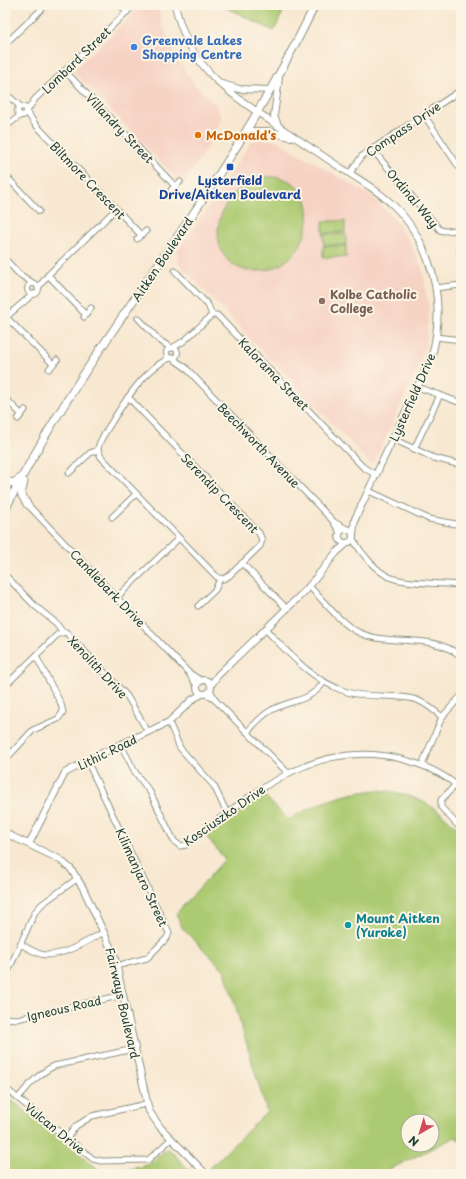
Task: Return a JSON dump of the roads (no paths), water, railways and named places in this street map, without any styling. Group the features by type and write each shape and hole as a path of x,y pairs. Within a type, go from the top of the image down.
{"main road":[{"name":"Aitken Boulevard","path":"6,505 49,429 87,369 207,193 246,131 280,72 315,5"},
{"path":"27,504 21,494 21,488 49,429"},
{"path":"5,481 16,482 24,474"},
{"path":"5,484 7,490 6,505"},
{"path":"6,505 18,500 27,504"}],"street":[{"path":"5,44 46,5"},
{"path":"120,5 127,12"},
{"name":"Lombard Street","path":"5,127 134,5"},
{"name":"Lysterfield Drive","path":"175,5 181,28 194,55 216,82 257,112 350,174 380,192 403,215 423,248 431,269 436,288 438,308 436,337 430,362 356,519 351,539"},
{"name":"Villandry Street","path":"65,71 175,186"},
{"path":"280,72 274,116 275,122 280,127"},
{"path":"216,82 228,87 270,90"},
{"name":"Compass Drive","path":"350,174 362,156 461,90"},
{"name":"Biltmore Crescent","path":"5,93 116,209 139,237 146,231"},
{"path":"424,114 461,170"},
{"path":"246,131 257,130 273,132 306,144"},
{"name":"Ordinal Way","path":"372,149 440,230 460,230"},
{"path":"5,175 39,210"},
{"path":"171,190 180,182"},
{"path":"50,369 55,362 6,317 20,303 37,292 38,288 48,275 116,209"},
{"path":"460,230 461,272"},
{"path":"5,260 19,274 38,288"},
{"path":"158,366 171,348 184,341 212,315 208,305 175,271"},
{"path":"19,274 28,289 33,294"},
{"path":"20,303 33,283 48,275"},
{"path":"48,275 85,316 91,308"},
{"path":"436,288 461,285"},
{"name":"Kalorama Street","path":"212,315 220,317 360,464 377,473"},
{"path":"138,318 159,340"},
{"path":"436,337 461,340"},
{"name":"Beechworth Avenue","path":"159,340 176,350 185,367 334,522 344,530"},
{"name":"Beechworth Avenue","path":"159,340 166,353 185,367"},
{"path":"184,341 177,354 158,366 128,396 99,443 98,450 101,457 220,579 215,590 198,606"},
{"path":"418,387 461,403"},
{"path":"414,449 440,395"},
{"name":"Serendip Crescent","path":"128,396 262,536 262,543 260,546 226,578 220,579"},
{"path":"5,398 23,412 18,419"},
{"path":"393,439 434,458 461,465"},
{"path":"69,473 90,453 98,450"},
{"path":"369,491 429,519 461,525"},
{"path":"112,517 136,494"},
{"name":"Candlebark Drive","path":"27,504 116,598 188,672 206,687 216,700 288,773"},
{"name":"Lysterfield Drive","path":"344,530 356,519"},
{"path":"344,530 379,569 394,579 461,585"},
{"path":"336,553 344,530"},
{"path":"116,598 179,538"},
{"path":"340,540 351,539"},
{"path":"197,687 206,687 287,609 309,586 336,553 351,539"},
{"path":"242,563 287,609"},
{"path":"5,575 35,606 56,623 62,632"},
{"path":"309,586 357,632 376,638 419,640 446,647 461,656"},
{"path":"266,629 302,666 324,682 347,692 361,695 415,700 428,705 442,717"},
{"name":"Xenolith Drive","path":"5,686 62,632 66,632 127,696 148,732"},
{"path":"5,760 33,730 58,719 63,712 61,704 36,656"},
{"name":"Candlebark Drive","path":"188,672 197,687"},
{"path":"247,732 268,712 308,698 317,691 324,682"},
{"path":"197,687 206,687"},
{"name":"Lithic Road","path":"193,699 197,687"},
{"name":"Lithic Road","path":"29,844 65,774 87,761 169,722 206,687"},
{"path":"422,765 442,717 461,696"},
{"path":"169,722 180,748 214,786 227,813"},
{"name":"Kosciuszko Drive","path":"121,745 136,772 150,792 174,841 180,846 186,845 227,813 288,773 316,761 345,755 380,755 422,765 443,775 456,784"},
{"name":"Kilimanjaro Street","path":"87,761 169,933 167,938 147,958 116,966"},
{"path":"461,779 442,800 441,807 461,828"},
{"path":"5,841 6,834"},
{"name":"Fairways Boulevard","path":"6,834 59,859 71,869 78,878 112,950 146,1104 152,1117 171,1139 206,1174"},
{"path":"5,978 38,908 78,878"},
{"path":"20,944 42,954 48,955 67,950 104,932"},
{"name":"Igneous Road","path":"5,1018 18,1019 123,995"},
{"path":"18,1098 34,1079 42,1072 54,1066 134,1049"},
{"name":"Vulcan Drive","path":"5,1088 92,1159 101,1161 148,1160 171,1139"},
{"path":"67,1138 76,1126 92,1116 146,1104"}],"place":[{"name":"Greenvale Lakes Shopping Centre","path":"134,47"},
{"name":"McDonald's","path":"198,135"},
{"name":"Lysterfield Drive/Aitken Boulevard","path":"230,167"},
{"name":"Kolbe Catholic College","path":"322,301"},
{"name":"Mount Aitken (Yuroke)","path":"348,925"}]}
